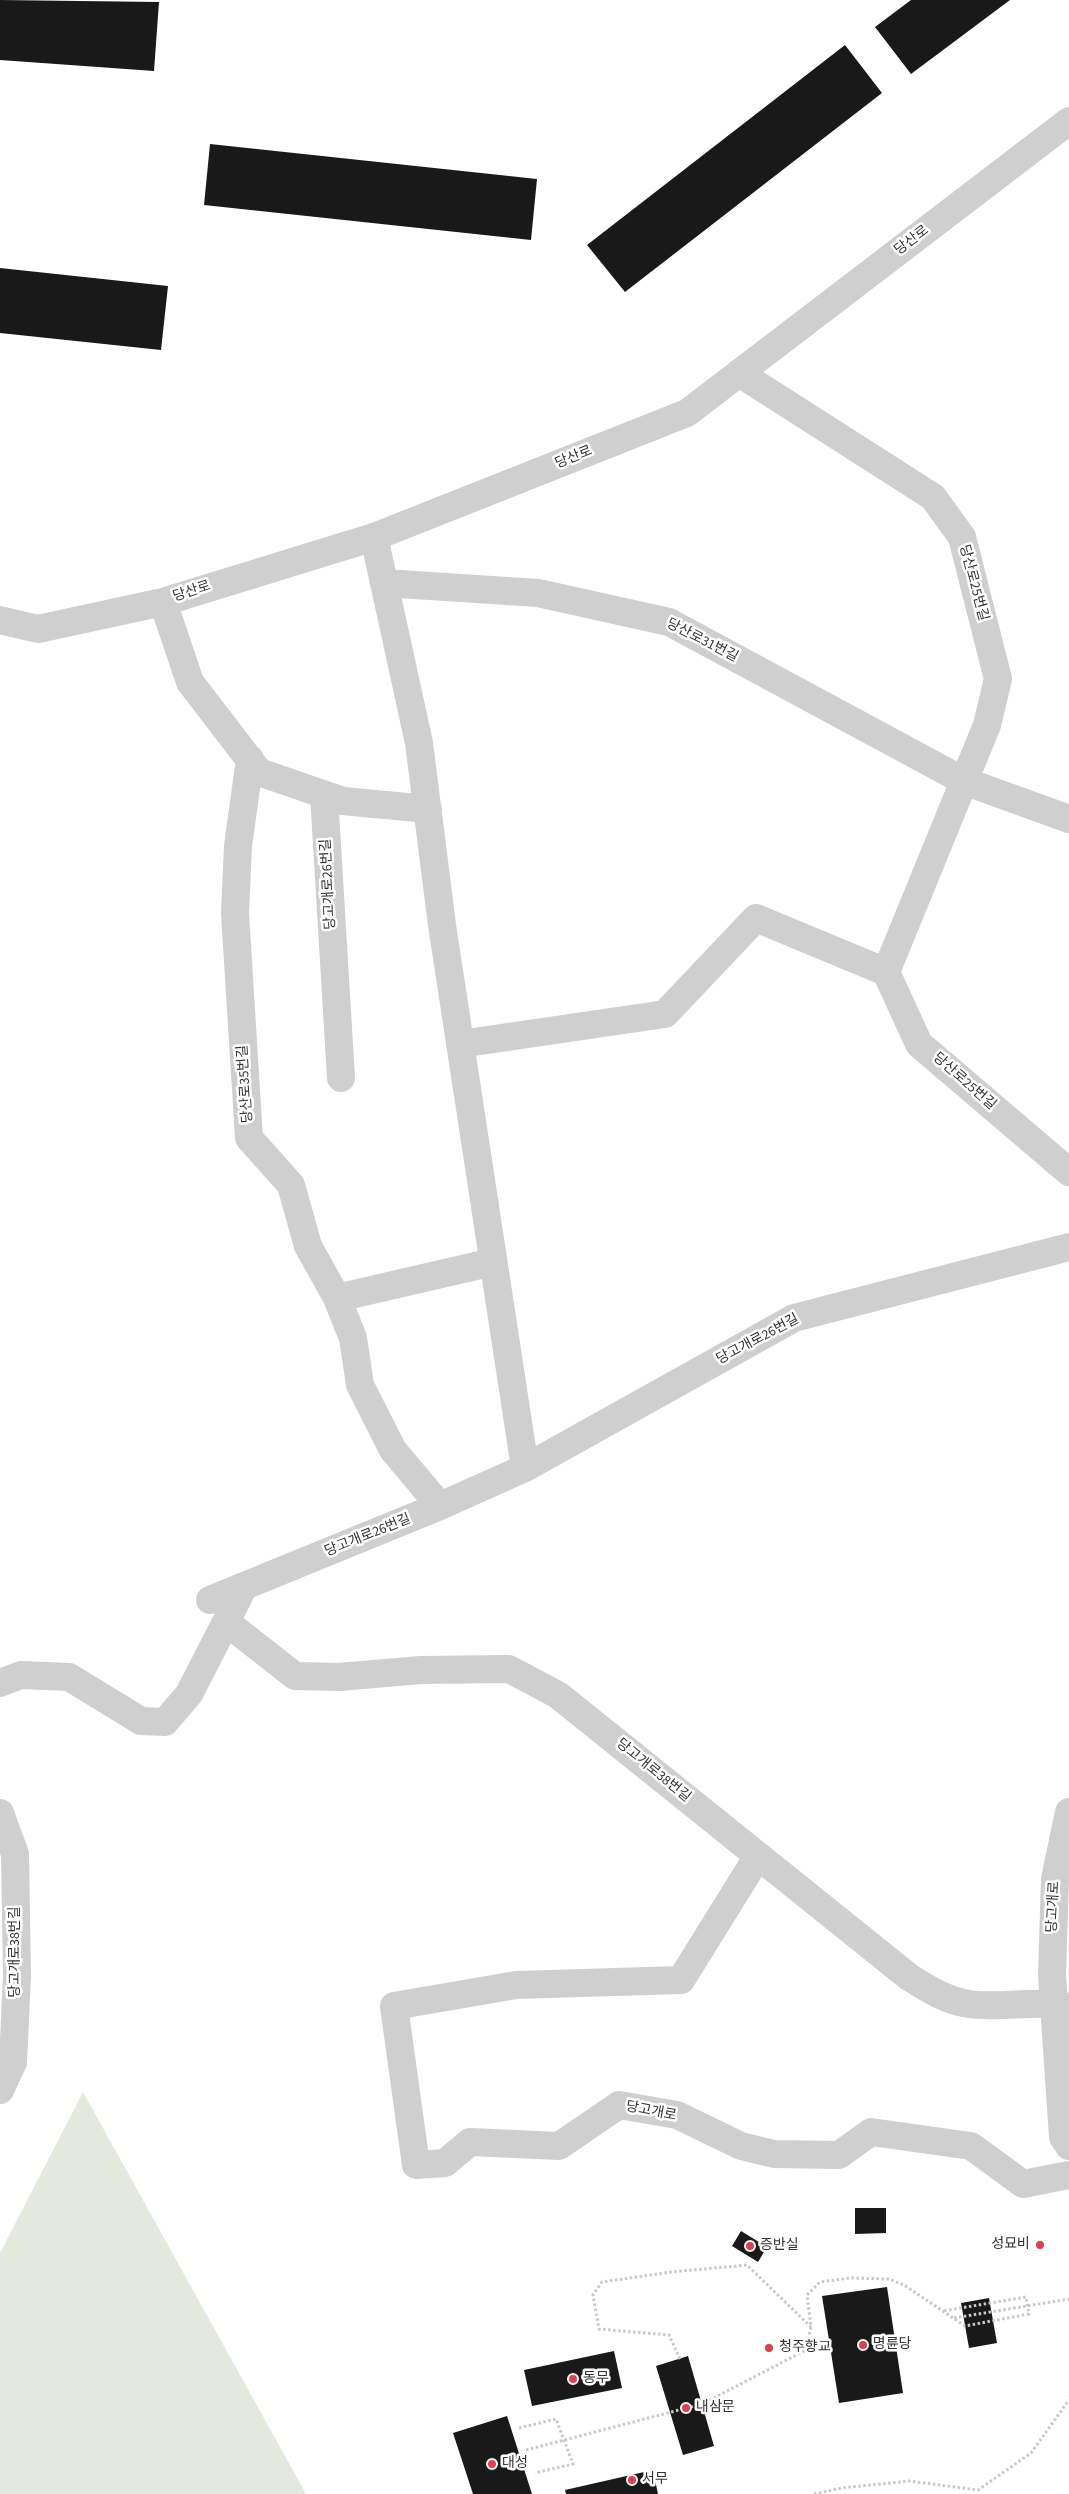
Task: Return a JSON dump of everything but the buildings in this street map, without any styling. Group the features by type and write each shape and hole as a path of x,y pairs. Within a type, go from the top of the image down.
{"street":[{"name":"당산로","path":"0,620 38,629 163,602 374,537 687,413 1069,121"},
{"name":"당산로25번길","path":"739,373 933,497 962,537 998,679 987,724 886,972 919,1044 1069,1172"},
{"path":"374,537 419,743 460,1044 525,1468"},
{"name":"당산로31번길","path":"384,583 538,593 669,622 964,781"},
{"path":"163,602 190,682 254,765 324,795 343,801 428,809"},
{"name":"당산로35번길","path":"254,765 238,846 235,913 249,1138 291,1185 308,1246 337,1298 353,1338 360,1385 393,1450 440,1506"},
{"path":"964,781 1069,819"},
{"name":"당고개로26번길","path":"324,795 341,1078"},
{"path":"460,1044 665,1014 756,918 886,972"},
{"name":"당고개로26번길","path":"210,1600 440,1506 525,1468 794,1318 1069,1247"},
{"path":"337,1298 493,1262"},
{"path":"0,1683 21,1675 69,1677 140,1721 165,1722 189,1694 244,1586"},
{"name":"당고개로38번길","path":"226,1622 295,1676 339,1677 421,1670 509,1669 558,1695 909,1977 936,1994 969,2004 1061,2005"},
{"name":"당고개로38번길","path":"0,1812 15,1854 17,1976 14,2062 0,2090"},
{"name":"당고개로","path":"1069,1812 1055,1879 1052,1975 1061,2005 1063,2138 1069,2146"},
{"name":"당고개로","path":"758,1856 682,1980 516,1985 394,2006 416,2165 445,2163 470,2142 559,2146 619,2105 677,2115 741,2146 774,2154 839,2155 871,2132 971,2146 1023,2184 1069,2175"}],"path":[{"path":"680,2359 669,2335 600,2329 593,2295 602,2282 672,2272 747,2265 811,2327"},
{"path":"526,2450 702,2404 806,2350 811,2327 807,2294 820,2282 850,2278 889,2279 904,2285 965,2326 1030,2314 1026,2297 943,2311"},
{"path":"953,2318 1069,2299"},
{"path":"814,2494 842,2488 908,2482 978,2490 1031,2453 1069,2400"},
{"path":"519,2428 556,2419 573,2464 535,2473"}],"shaded area":[{"path":"83,2092 306,2494 0,2494 0,2253"}],"place":[{"name":"성묘비","path":"1040,2245"},
{"name":"증반실","path":"750,2246"},
{"name":"명륜당","path":"863,2345"},
{"name":"청주향교","path":"769,2348"},
{"name":"동무","path":"573,2379"},
{"name":"내삼문","path":"686,2408"},
{"name":"대성","path":"492,2464"},
{"name":"서무","path":"632,2480"}]}
